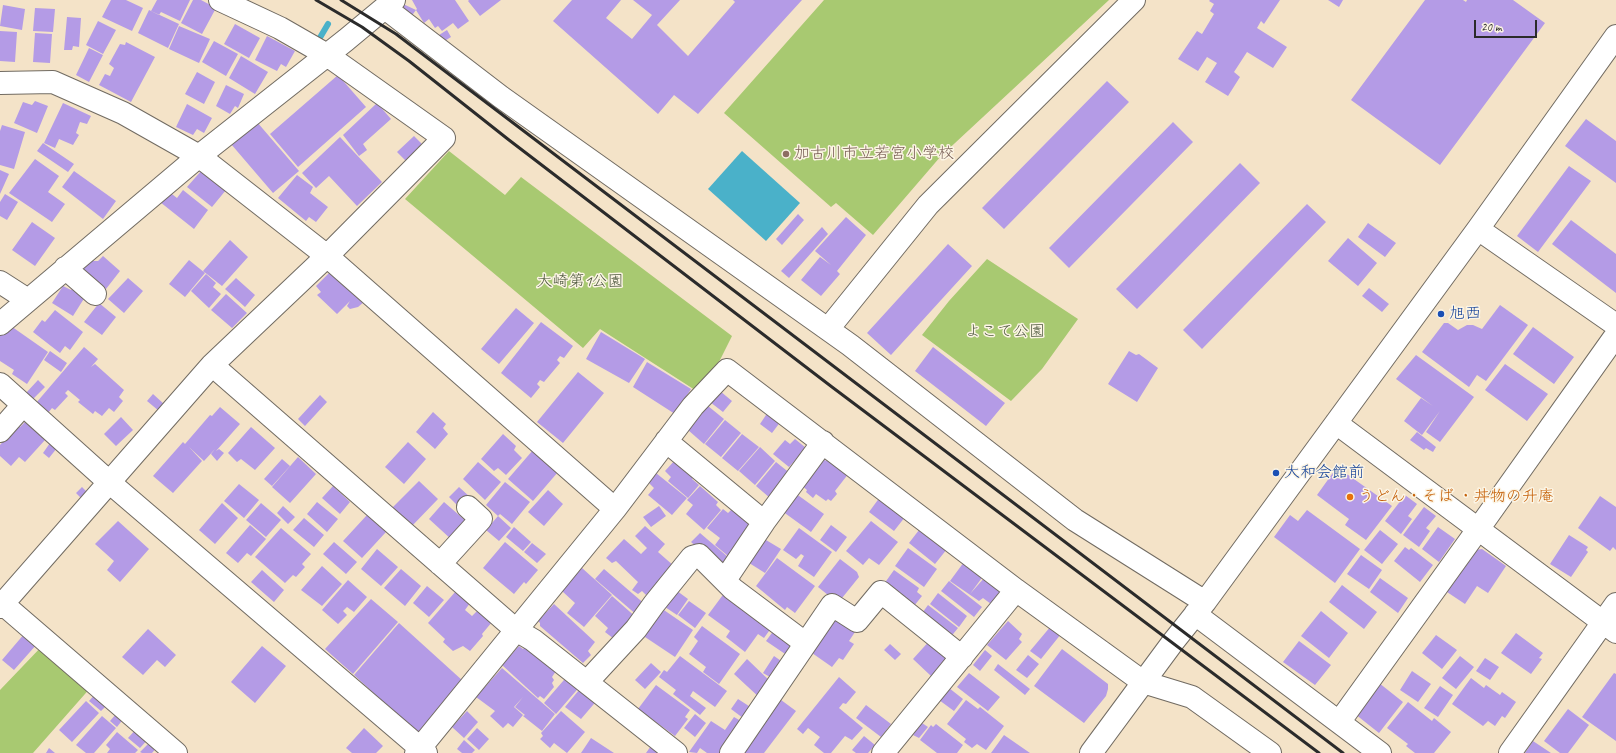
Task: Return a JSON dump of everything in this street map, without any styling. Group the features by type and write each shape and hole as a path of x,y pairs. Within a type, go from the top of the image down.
{"street":[{"path":"176,753 1,605 212,365 327,256 444,138 327,55 280,28 220,0"},
{"path":"828,329 928,205 1134,0"},
{"path":"0,324 199,156 390,4 501,97 828,329 1075,520 1200,608 1380,753"},
{"path":"1091,753 1336,423 1478,229 1616,36"},
{"path":"0,83 53,82 123,113 199,156 327,256 615,509"},
{"path":"1478,229 1616,325"},
{"path":"66,268 95,294"},
{"path":"0,282 28,300"},
{"path":"1340,721 1616,335"},
{"path":"212,365 516,630 533,640 676,753"},
{"path":"0,384 109,482 421,751 516,630 615,509 693,406 727,370 1016,590 1143,682 1192,697 1270,753"},
{"path":"0,431 22,405"},
{"path":"1336,423 1479,528 1609,627"},
{"path":"666,441 764,522"},
{"path":"725,580 764,522 823,442"},
{"path":"440,564 481,519 468,507"},
{"path":"586,682 636,629 692,557 699,555 733,589 805,643"},
{"path":"883,753 1016,590"},
{"path":"731,753 832,605 857,621 881,592 962,657"},
{"path":"1510,753 1609,627 1616,604"}],"green space":[{"path":"824,0 1109,0 941,156 873,235 836,203 831,207 724,113"},
{"name":"大崎第1公園","path":"449,151 505,195 521,177 732,336 720,360 695,390 600,329 583,348 405,199"},
{"name":"よこて公園","path":"987,259 1078,319 1042,369 1011,401 922,335 949,301"},
{"path":"44,644 92,686 33,753 0,753 0,690"}],"water":[{"path":"742,151 800,203 766,241 708,189"}],"building":[{"path":"111,0 126,0 143,8 132,31 102,17"},
{"path":"157,0 190,0 180,21 161,12 159,15 151,11"},
{"path":"193,0 201,0 216,8 202,34 181,23"},
{"path":"412,0 455,0 469,21 458,29 453,23 442,31 438,26 435,28 429,19 424,23"},
{"path":"501,0 480,16 468,1"},
{"path":"572,0 621,0 606,18 632,39 652,15 633,0 680,0 657,25 688,56 735,2 733,0 802,0 698,114 674,95 658,114 553,21"},
{"path":"1280,0 1264,24 1261,21 1257,28 1287,47 1273,68 1247,52 1234,72 1240,77 1228,96 1205,82 1217,63 1207,57 1198,71 1178,59 1197,31 1202,34 1214,14 1210,11 1214,4 1209,1"},
{"path":"1328,0 1343,0 1339,7"},
{"path":"1425,0 1463,0 1466,2 1467,0 1513,0 1545,23 1440,165 1351,100"},
{"path":"401,3 416,10 410,18 397,9"},
{"path":"3,5 25,9 22,30 0,26"},
{"path":"35,8 55,9 53,32 33,31"},
{"path":"149,10 179,24 168,48 138,33"},
{"path":"67,17 81,18 79,47 73,46 72,50 64,50"},
{"path":"98,21 116,30 103,54 86,45"},
{"path":"235,24 260,38 249,58 224,44"},
{"path":"179,26 210,39 199,63 169,49"},
{"path":"447,30 451,37 443,42 439,35"},
{"path":"0,31 17,32 15,62 0,61"},
{"path":"35,33 52,34 50,63 33,62"},
{"path":"267,36 295,51 286,67 281,64 277,71 255,60"},
{"path":"214,41 238,54 226,76 202,62"},
{"path":"126,42 155,57 131,102 99,85 105,74 110,76 114,68 109,64 120,44 125,45"},
{"path":"89,48 103,55 89,82 76,75"},
{"path":"241,56 268,72 255,94 229,78"},
{"path":"197,72 215,82 204,104 185,94"},
{"path":"338,75 366,107 298,167 270,134"},
{"path":"1107,81 1129,102 1004,229 982,208"},
{"path":"226,85 244,94 238,108 235,106 230,114 216,106"},
{"path":"35,101 48,106 37,133 14,123 23,102 32,105"},
{"path":"63,103 91,116 87,124 80,122 76,133 79,135 73,145 59,139 55,148 44,143"},
{"path":"377,103 391,119 363,144 367,150 359,156 343,135"},
{"path":"187,104 212,118 204,133 197,129 193,135 176,127"},
{"path":"1586,119 1616,141 1616,183 1565,146"},
{"path":"257,122 299,171 273,193 231,144"},
{"path":"1173,122 1193,142 1069,268 1049,248"},
{"path":"2,125 25,132 14,169 0,165 0,131"},
{"path":"414,136 426,148 409,164 397,152"},
{"path":"340,137 382,182 357,206 329,176 316,188 302,173"},
{"path":"43,143 74,164 68,172 37,151"},
{"path":"35,159 59,176 48,192 65,204 52,222 9,193"},
{"path":"1240,163 1260,183 1137,309 1116,289"},
{"path":"1569,166 1591,181 1538,252 1517,236"},
{"path":"0,170 9,174 0,194"},
{"path":"202,170 226,190 212,207 187,187"},
{"path":"74,171 116,201 103,219 62,187"},
{"path":"297,175 313,187 310,193 328,207 316,222 309,217 306,221 278,198"},
{"path":"183,190 208,210 194,229 160,202 168,191 177,198"},
{"path":"5,194 18,202 7,220 0,216 0,202"},
{"path":"1307,204 1326,222 1202,349 1183,330"},
{"path":"798,214 804,220 782,245 776,239"},
{"path":"846,217 866,235 837,271 840,274 821,296 801,280 820,257 831,265 815,251"},
{"path":"1571,220 1616,254 1616,293 1552,244"},
{"path":"32,222 55,238 35,266 12,250"},
{"path":"1368,223 1396,243 1385,257 1358,237"},
{"path":"822,227 828,234 789,278 781,271"},
{"path":"1348,238 1377,263 1358,286 1328,261"},
{"path":"230,240 248,257 222,286 203,271"},
{"path":"948,244 972,266 891,355 867,333"},
{"path":"103,256 120,271 106,289 80,267 85,261 98,261"},
{"path":"189,260 205,273 185,297 169,284"},
{"path":"330,272 355,296 364,302 358,307 350,309 347,306 350,301 337,314 317,295 321,292 316,286"},
{"path":"206,274 216,283 213,287 221,294 209,308 191,291"},
{"path":"128,278 143,291 124,313 108,299"},
{"path":"236,278 255,295 245,307 225,289"},
{"path":"63,286 71,290 73,288 85,297 73,316 52,303"},
{"path":"1369,288 1389,304 1382,312 1362,296"},
{"path":"226,294 247,313 232,328 211,310"},
{"path":"99,303 116,317 102,335 84,322"},
{"path":"1500,305 1528,325 1486,381 1477,375 1469,387 1422,352 1444,323 1448,323 1458,330 1467,325 1473,325 1482,329"},
{"path":"516,308 534,323 499,364 481,349"},
{"path":"55,310 83,332 70,350 65,346 60,353 33,332 42,320 45,322"},
{"path":"541,322 573,346 564,358 560,356 557,360 560,363 544,382 540,380 537,384 540,387 531,398 501,373"},
{"path":"8,324 48,352 27,384 12,374 14,370 0,361 0,335"},
{"path":"1533,327 1574,357 1554,384 1513,354"},
{"path":"601,332 645,359 629,383 586,359"},
{"path":"84,347 98,359 91,367 95,364 124,390 119,397 123,401 114,412 109,408 102,416 95,411 93,414 78,402 80,400 68,390 65,393 68,396 55,410 52,408 48,413 36,403"},
{"path":"933,347 1005,403 986,426 915,371"},
{"path":"50,351 67,363 61,372 44,360"},
{"path":"1129,351 1136,355 1139,354 1158,368 1137,402 1108,384"},
{"path":"1416,355 1474,397 1440,442 1426,432 1440,411 1422,435 1404,421 1421,398 1433,406 1396,379"},
{"path":"647,362 691,389 675,414 633,387"},
{"path":"1505,364 1548,394 1527,421 1485,390"},
{"path":"578,372 604,393 563,443 537,422"},
{"path":"38,380 45,387 33,399 26,393"},
{"path":"720,391 732,401 723,412 710,402"},
{"path":"153,394 164,404 159,411 147,401"},
{"path":"320,395 327,402 305,426 298,419"},
{"path":"708,406 724,419 704,444 688,430"},
{"path":"220,407 240,424 216,451 219,449 224,453 217,461 211,454 215,449 204,461 189,447 202,461 173,493 153,476 183,442 185,444 210,415 212,416"},
{"path":"433,412 446,424 443,428 448,434 435,449 416,432"},
{"path":"768,412 781,421 772,433 760,424"},
{"path":"121,417 133,430 116,446 104,434"},
{"path":"725,420 741,433 721,457 705,444"},
{"path":"25,422 45,440 25,462 19,457 11,466 0,456 0,445 17,425 20,427"},
{"path":"251,427 275,448 255,470 241,459 237,462 228,453"},
{"path":"1417,432 1436,447 1433,452 1426,448 1424,450 1410,440"},
{"path":"503,434 516,446 514,450 522,458 506,475 498,468 494,471 481,459"},
{"path":"742,434 759,447 738,471 722,458"},
{"path":"795,439 806,448 789,467 773,454 785,440 790,444"},
{"path":"408,442 426,459 404,484 385,467"},
{"path":"50,443 57,448 49,458 43,453"},
{"path":"760,447 775,461 755,485 739,471"},
{"path":"533,450 558,472 533,501 508,479"},
{"path":"298,457 316,474 290,503 272,487"},
{"path":"829,457 849,473 835,491 837,494 831,501 828,499 826,501 816,494 813,498 800,484 823,458 826,461"},
{"path":"282,459 290,466 272,486 264,479"},
{"path":"676,459 695,475 692,479 699,485 688,498 668,481 671,477 665,471"},
{"path":"478,462 501,482 485,500 463,479"},
{"path":"776,462 791,474 770,498 756,486"},
{"path":"1337,467 1392,506 1366,540 1345,525 1349,519 1317,495"},
{"path":"656,473 687,498 672,515 648,495 654,488 648,482"},
{"path":"419,481 438,499 410,528 391,509"},
{"path":"505,482 530,502 512,524 500,514 498,516 486,505"},
{"path":"239,484 259,500 244,518 224,501"},
{"path":"333,486 350,502 340,514 322,498"},
{"path":"700,486 718,502 716,505 721,510 704,530 686,514 693,505 687,500"},
{"path":"82,487 88,493 82,499 76,493"},
{"path":"459,487 471,498 460,508 449,497"},
{"path":"548,490 563,504 544,526 528,512"},
{"path":"795,493 824,514 811,532 782,511"},
{"path":"1405,495 1417,504 1408,516 1412,519 1401,534 1385,521"},
{"path":"1600,496 1616,507 1616,550 1613,547 1610,551 1578,528"},
{"path":"880,497 905,517 894,531 869,512"},
{"path":"317,502 338,519 327,532 307,514"},
{"path":"444,502 467,522 452,540 429,519"},
{"path":"222,503 238,518 215,544 199,530"},
{"path":"261,503 281,520 266,537 246,520"},
{"path":"283,506 295,517 288,524 277,513"},
{"path":"659,506 666,516 651,527 643,517"},
{"path":"734,507 755,525 728,556 715,545 720,538 707,528 723,509 728,513"},
{"path":"1424,507 1436,516 1426,528 1430,531 1419,547 1403,535"},
{"path":"1307,510 1360,549 1335,583 1274,537 1290,515 1298,521"},
{"path":"367,515 386,532 362,558 343,541"},
{"path":"498,516 511,528 499,541 486,530"},
{"path":"304,518 324,535 314,547 293,530"},
{"path":"118,521 149,549 120,582 107,570 114,561 95,544"},
{"path":"871,521 898,542 879,565 869,558 863,565 846,551"},
{"path":"250,525 266,539 251,556 247,553 238,563 226,553"},
{"path":"831,525 847,537 836,552 820,540"},
{"path":"645,526 665,544 658,552 674,566 646,595 642,591 638,594 632,590 638,582 616,561 612,563 606,558 624,539 641,554 647,548 635,536"},
{"path":"514,527 531,542 523,551 506,537"},
{"path":"1438,527 1455,539 1439,562 1422,549"},
{"path":"281,528 311,554 302,564 305,567 296,577 293,575 285,583 255,557"},
{"path":"799,528 832,552 814,577 798,566 804,556 801,554 796,559 783,550"},
{"path":"919,530 947,549 935,564 909,543"},
{"path":"1380,530 1398,544 1382,564 1364,550"},
{"path":"700,533 728,557 720,567 691,542"},
{"path":"1569,535 1588,547 1586,550 1588,552 1571,577 1550,564"},
{"path":"761,537 781,549 765,573 746,561"},
{"path":"334,542 357,562 346,574 323,554"},
{"path":"505,542 538,570 526,584 524,582 514,594 483,568"},
{"path":"532,543 546,554 537,563 524,552"},
{"path":"1405,547 1409,550 1411,548 1433,565 1420,582 1394,561"},
{"path":"908,548 937,569 924,587 895,566"},
{"path":"377,549 398,567 381,586 361,569"},
{"path":"1482,549 1506,566 1488,593 1477,586 1465,604 1447,592 1475,550"},
{"path":"1361,555 1382,570 1369,589 1347,574"},
{"path":"777,558 815,586 795,613 787,607 785,610 756,586"},
{"path":"840,559 857,572 859,577 838,603 818,587"},
{"path":"964,562 984,575 970,594 985,577 1002,590 991,604 983,598 979,601 950,581"},
{"path":"322,566 342,584 322,606 301,590"},
{"path":"582,568 612,595 584,627 567,613 575,603 562,591"},
{"path":"401,569 421,586 405,606 384,588"},
{"path":"604,569 647,606 638,616 595,579"},
{"path":"262,570 284,590 274,602 251,582"},
{"path":"894,570 919,588 917,592 922,596 914,606 884,584"},
{"path":"1380,578 1408,598 1398,613 1370,592"},
{"path":"348,580 367,597 354,612 347,607 343,611 347,615 338,624 322,610"},
{"path":"949,581 982,607 974,617 941,591"},
{"path":"1342,585 1377,612 1364,629 1329,602"},
{"path":"427,586 444,600 429,617 413,603"},
{"path":"673,588 688,599 677,615 662,605"},
{"path":"728,588 774,624 764,638 758,634 745,652 726,637 730,631 708,615"},
{"path":"456,591 470,603 465,610 472,616 478,610 492,622 482,634 483,636 470,651 463,646 453,651 443,642 445,639 428,623"},
{"path":"938,593 967,616 959,627 930,604"},
{"path":"612,596 638,619 618,642 605,632 608,628 595,616"},
{"path":"371,599 398,622 353,674 325,649"},
{"path":"689,601 706,613 695,628 678,615"},
{"path":"554,604 595,642 588,651 591,655 583,663 540,626 538,621"},
{"path":"928,605 958,628 949,639 920,616"},
{"path":"658,606 693,630 675,657 639,633"},
{"path":"1321,611 1348,633 1329,658 1301,636"},
{"path":"838,613 859,626 849,641 854,644 843,660 839,658 832,667 812,653"},
{"path":"1008,621 1022,634 1019,639 1022,642 1006,660 987,645"},
{"path":"399,623 463,681 422,731 416,732 354,675"},
{"path":"702,626 740,654 719,684 703,672 706,667 689,654 698,641 694,637"},
{"path":"777,626 801,643 791,658 766,641"},
{"path":"1051,626 1061,634 1041,659 1030,651"},
{"path":"148,629 176,655 165,667 157,660 143,675 122,657"},
{"path":"25,633 37,644 14,670 2,660"},
{"path":"1516,633 1543,653 1539,658 1542,659 1531,674 1501,653"},
{"path":"1436,635 1457,650 1442,669 1422,653"},
{"path":"932,638 951,655 931,676 913,659"},
{"path":"1299,641 1331,665 1315,685 1283,662"},
{"path":"890,644 901,654 895,660 884,650"},
{"path":"527,645 556,671 552,677 554,680 552,683 554,687 544,699 540,696 538,698 502,665 519,646 523,649"},
{"path":"262,646 286,666 255,703 231,682"},
{"path":"1062,649 1108,684 1106,696 1084,723 1034,686"},
{"path":"985,650 992,656 980,671 973,665"},
{"path":"1028,655 1039,664 1027,678 1016,670"},
{"path":"680,656 727,691 715,707 693,691 690,696 706,708 700,715 673,694 676,690 659,677 664,670 667,672"},
{"path":"774,656 787,665 777,681 763,673"},
{"path":"1460,656 1474,667 1456,689 1442,678"},
{"path":"1485,658 1499,667 1490,680 1476,671"},
{"path":"747,659 774,685 761,699 734,674"},
{"path":"651,663 661,672 645,689 635,680"},
{"path":"998,664 1030,689 1025,695 994,670"},
{"path":"502,668 555,714 542,731 523,716 525,715 515,707 523,697 514,707 523,715 513,727 508,723 503,728 490,716 495,711 476,697"},
{"path":"1412,671 1431,684 1418,702 1400,690"},
{"path":"570,673 582,684 556,714 544,703"},
{"path":"969,673 1000,697 988,711 957,687"},
{"path":"1614,673 1616,674 1616,741 1582,717"},
{"path":"839,677 856,692 846,704 843,703 839,708 863,728 852,740 845,736 831,753 824,753 814,745 820,737 808,728 803,734 797,729"},
{"path":"1471,678 1484,688 1486,685 1500,695 1502,692 1516,702 1505,718 1502,716 1495,726 1488,721 1483,726 1452,704"},
{"path":"1374,679 1403,702 1379,733 1350,710"},
{"path":"584,684 599,698 581,719 565,707"},
{"path":"656,685 690,710 685,717 688,719 675,736 638,709"},
{"path":"1440,686 1453,695 1438,717 1424,708"},
{"path":"949,688 963,699 954,711 939,700"},
{"path":"98,691 110,702 101,711 89,701"},
{"path":"777,697 796,711 764,753 736,753"},
{"path":"738,699 755,710 747,721 731,709"},
{"path":"966,700 978,709 980,707 1004,726 986,750 977,744 972,748 964,742 966,739 947,724"},
{"path":"86,701 99,713 72,742 59,730"},
{"path":"1408,702 1432,721 1434,718 1451,732 1434,753 1415,753 1406,746 1408,744 1387,728"},
{"path":"866,705 891,724 881,737 856,718"},
{"path":"1568,709 1589,725 1568,753 1560,753 1544,741"},
{"path":"467,711 478,722 464,738 452,727"},
{"path":"561,711 585,732 567,753 554,743 550,748 540,739 543,736 541,733"},
{"path":"117,713 124,718 117,727 110,721"},
{"path":"695,714 706,723 695,737 684,728"},
{"path":"102,716 116,728 94,753 86,753 76,745"},
{"path":"734,717 746,724 725,753 707,753 700,748 697,753 689,752 711,721 725,730"},
{"path":"922,723 928,727 919,738 913,735"},
{"path":"936,724 963,745 957,753 937,753 920,740 931,725 933,727"},
{"path":"138,727 150,737 140,748 128,738"},
{"path":"364,728 383,746 376,753 352,753 346,748"},
{"path":"477,728 489,739 479,750 467,739"},
{"path":"117,732 138,750 135,753 107,753 110,749 106,745"},
{"path":"1004,735 1030,753 991,753"},
{"path":"864,736 875,745 868,753 856,753 852,750"},
{"path":"591,738 614,753 581,753"},
{"path":"153,739 159,745 152,753 140,752"},
{"path":"464,740 475,750 472,753 462,753 457,749"},
{"path":"1533,741 1551,753 1525,753"},
{"path":"653,743 667,753 646,753"},
{"path":"49,748 55,753 46,753"}],"waterway":[{"path":"318,41 328,24"}],"railway":[{"path":"316,0 362,27 409,61 509,140 832,387 1319,753"},
{"path":"341,0 396,34 1343,753"}],"place":[{"name":"加古川市立若宮小学校","path":"786,154"},
{"name":"旭西","path":"1441,314"},
{"name":"大和会館前","path":"1276,473"},
{"name":"うどん・そば ・丼物の升庵","path":"1350,497"}]}
